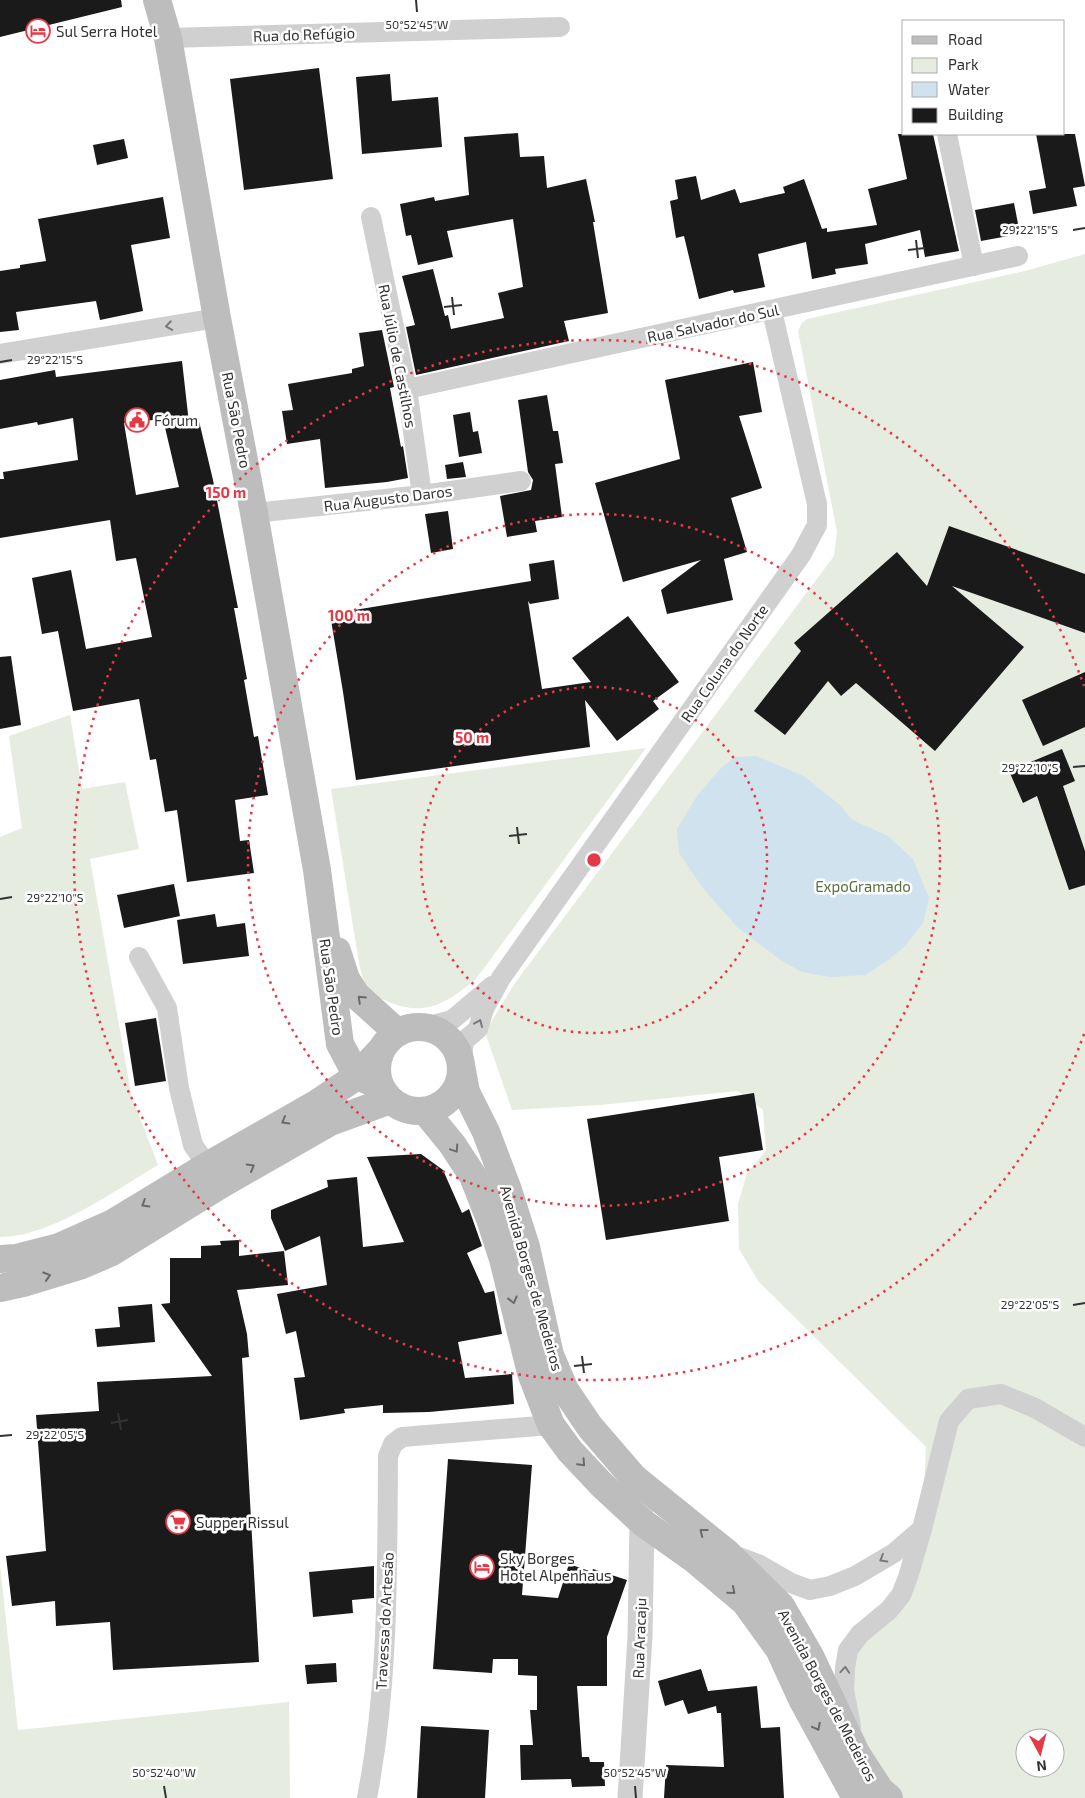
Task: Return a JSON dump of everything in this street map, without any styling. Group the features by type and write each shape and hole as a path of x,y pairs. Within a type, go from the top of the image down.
{"main road":[{"name":"Rua São Pedro","path":"158,0 168,38 317,870 340,1044 375,1087"},
{"name":"Rua São Pedro","path":"317,870 346,979 388,1042"},
{"path":"0,1259 16,1258 59,1247 88,1235 330,1122 375,1087 388,1042 411,1027 426,1027 440,1032 451,1041 456,1049 461,1065 458,1085 445,1102 435,1108 425,1111 406,1110 375,1087"},
{"path":"0,1288 82,1265 110,1253 214,1175 316,1104 343,1068 340,1044"},
{"name":"Avenida Borges de Medeiros","path":"461,1065 466,1092 496,1157 526,1246 550,1354 565,1390 590,1427 634,1478 727,1553 781,1606 810,1656 856,1753 880,1790 889,1798"},
{"path":"316,1104 375,1087"},
{"name":"Avenida Borges de Medeiros","path":"425,1111 452,1144 473,1176 503,1259 531,1373 551,1425 570,1451 595,1478 642,1522 694,1558 745,1602 780,1649 802,1699 856,1798"},
{"path":"551,1425 558,1414 565,1413 579,1418 590,1427"}],"street":[{"name":"Rua do Refúgio","path":"168,38 560,27"},
{"path":"947,135 974,266"},
{"name":"Rua Júlio de Castilhos","path":"371,217 407,389 422,495"},
{"name":"Rua Salvador do Sul","path":"407,389 1018,256"},
{"name":"Rua Coluna do Norte","path":"461,1065 464,1041 478,1029 484,1009 501,978 801,555 817,525 816,504 772,311"},
{"path":"0,354 217,318"},
{"name":"Rua Augusto Daros","path":"254,513 422,495 520,481"},
{"path":"139,957 167,1008 179,1088 193,1145 214,1175"},
{"name":"Rua Coluna do Norte","path":"426,1027 452,1020 501,978"},
{"path":"856,1753 844,1690 844,1668 848,1650 860,1634 889,1610 901,1595 922,1529 949,1421 968,1399 1001,1394 1035,1408 1085,1437"},
{"name":"Travessa do Artesão","path":"367,1798 384,1674 387,1621 388,1456 393,1444 402,1437 551,1425"},
{"name":"Rua Aracaju","path":"630,1798 640,1637 642,1522 634,1478"},
{"path":"727,1553 758,1564 791,1583 810,1590 830,1586 855,1576 894,1553 922,1529"}],"green space":[{"name":"ExpoGramado","path":"1085,254 1085,1798 889,1798 856,1753 845,1668 890,1609 922,1529 926,1447 759,1282 739,1249 738,1204 747,1173 766,1151 763,1110 738,1091 600,1105 512,1110 485,1032 515,983 834,556 837,532 798,331 802,323 807,319 1025,271"},
{"path":"70,715 82,789 125,782 139,849 90,859 131,1094 158,1165 82,1211 61,1221 20,1235 0,1237 0,837 22,828 9,736"},
{"path":"646,748 476,979 445,1001 424,1008 400,1006 379,998 367,989 359,963 331,789"},
{"path":"0,1565 18,1730 289,1702 290,1798 0,1798"}],"water":[{"path":"756,756 804,776 841,806 852,820 888,836 913,859 929,898 923,923 905,946 887,961 865,975 830,977 802,972 782,961 737,927 702,887 679,853 677,829 697,796 719,770 735,757"}],"building":[{"path":"0,0 121,0 122,7 0,37"},
{"path":"319,68 333,179 244,190 230,79"},
{"path":"390,74 392,101 438,97 442,147 362,154 356,77"},
{"path":"518,133 520,157 544,156 547,188 586,179 595,222 593,222 608,313 564,321 569,341 416,375 406,327 415,325 402,276 433,269 445,316 448,315 451,329 504,318 498,293 523,287 513,219 447,231 453,257 418,265 411,235 406,236 400,204 434,197 435,201 469,195 464,137"},
{"path":"898,134 933,135 959,251 925,257 920,230 865,244 868,264 835,269 836,274 812,279 806,242 758,254 765,287 734,293 733,290 699,299 684,236 676,238 670,201 678,199 675,180 696,176 701,200 735,189 740,203 785,193 783,187 804,179 822,229 827,228 827,232 877,225 868,189 907,179"},
{"path":"1075,134 1085,186 1073,188 1077,206 1033,214 1029,191 1046,188 1036,135"},
{"path":"124,139 128,158 97,165 93,145"},
{"path":"163,197 170,238 131,245 143,311 100,320 96,301 16,312 19,330 0,332 0,271 20,268 20,265 46,261 38,219"},
{"path":"1014,203 1020,234 981,241 975,210"},
{"path":"382,330 394,387 390,388 408,478 325,488 320,439 287,444 282,411 293,410 288,384 352,373 352,369 364,366 359,333"},
{"path":"182,361 189,423 199,421 213,480 238,608 234,608 247,679 244,680 254,737 258,736 268,795 235,800 240,841 249,840 254,873 187,882 177,810 165,812 156,759 150,760 139,699 73,711 58,631 42,634 32,578 71,570 86,649 152,637 136,558 116,561 110,520 0,538 0,479 4,479 3,472 78,460 73,418 38,425 37,422 0,429 0,380 55,370 56,377","holes":["163,419 179,487 136,495 124,423"]},
{"path":"753,362 762,412 739,416 762,488 731,498 747,552 724,559 733,600 667,614 661,590 701,560 623,582 595,483 680,459 665,380"},
{"path":"547,395 553,431 558,431 563,463 555,464 562,517 535,521 537,532 507,537 500,496 531,490 533,480 528,472 518,400"},
{"path":"470,412 473,432 478,431 482,453 459,457 453,415"},
{"path":"463,462 466,477 447,479 445,465"},
{"path":"448,511 453,549 431,553 425,514"},
{"path":"949,526 1085,574 1085,633 952,586 1024,647 935,751 856,683 841,696 828,681 785,735 754,711 801,651 794,643 897,552 927,586"},
{"path":"554,560 559,599 530,604 528,601 542,689 591,682 572,658 628,616 679,682 653,701 659,709 617,741 585,700 590,747 356,780 330,614 531,581 529,564"},
{"path":"11,656 21,725 0,729 0,657"},
{"path":"1085,672 1085,727 1043,746 1022,700"},
{"path":"1062,749 1075,781 1063,786 1085,851 1085,885 1069,890 1037,796 1023,803 1009,771"},
{"path":"174,884 180,916 124,928 117,895"},
{"path":"215,914 217,927 245,923 249,956 183,964 177,920"},
{"path":"156,1018 166,1081 135,1086 125,1023"},
{"path":"754,1093 763,1150 719,1157 729,1221 606,1240 587,1119"},
{"path":"421,1154 443,1170 462,1213 469,1209 482,1246 467,1253 485,1293 494,1291 502,1334 458,1342 465,1378 512,1374 514,1404 429,1412 383,1413 383,1405 344,1409 345,1413 300,1420 294,1378 305,1377 296,1331 286,1334 277,1294 327,1285 320,1236 285,1251 271,1218 271,1210 328,1187 327,1180 357,1177 363,1247 404,1242 367,1157"},
{"name":"Supper Rissul","path":"239,1240 239,1256 284,1251 288,1285 237,1290 247,1334 249,1357 242,1358 259,1662 113,1670 110,1622 56,1626 55,1601 12,1606 6,1556 46,1551 36,1415 99,1411 97,1382 212,1376 161,1304 170,1303 170,1258 201,1258 201,1246 221,1245 220,1241"},
{"path":"152,1304 155,1342 97,1347 95,1329 120,1327 118,1307"},
{"path":"448,1459 532,1465 522,1595 558,1598 569,1564 592,1572 593,1569 627,1580 607,1637 607,1686 577,1686 582,1757 589,1757 590,1762 604,1762 605,1786 572,1787 571,1779 521,1780 520,1745 533,1745 530,1710 537,1710 537,1676 518,1675 518,1659 493,1659 492,1673 433,1669"},
{"path":"374,1566 374,1598 352,1600 353,1613 313,1617 309,1572"},
{"path":"336,1663 337,1682 307,1684 305,1665"},
{"path":"701,1669 708,1691 757,1686 761,1728 780,1727 784,1798 664,1798 666,1765 724,1767 721,1713 717,1713 716,1706 688,1714 683,1700 665,1706 658,1681"},
{"path":"421,1726 489,1730 485,1798 417,1798"}],"place":[{"name":"Sul Serra Hotel","path":"38,31"},
{"name":"Fórum","path":"137,420"},
{"name":"Supper Rissul","path":"178,1522"},
{"name":"Sky Borges Hotel Alpenhaus","path":"482,1567"}]}
